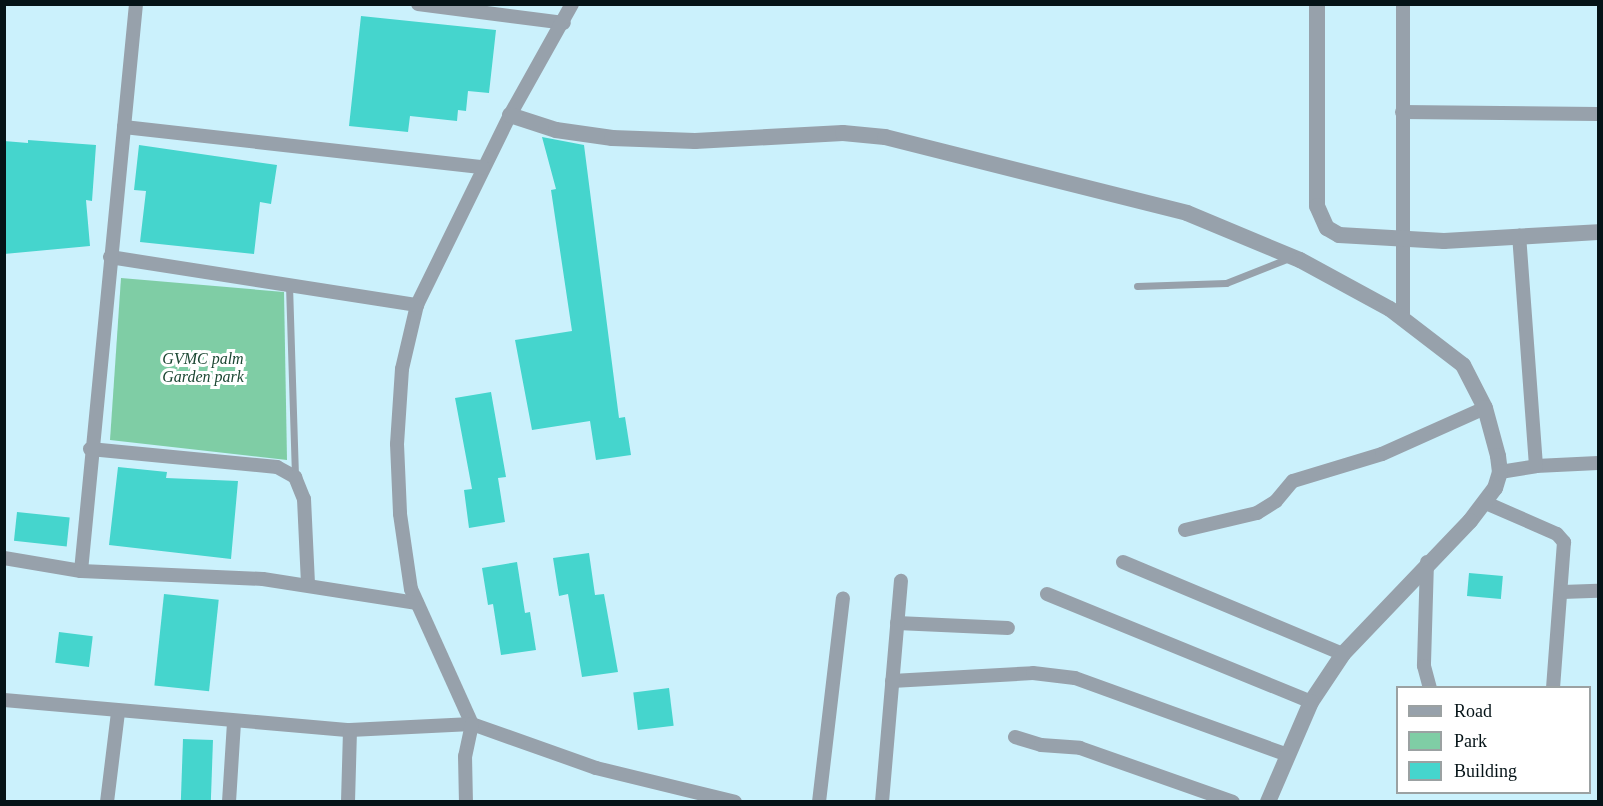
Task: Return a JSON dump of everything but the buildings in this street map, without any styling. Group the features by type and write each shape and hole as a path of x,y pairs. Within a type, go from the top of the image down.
{"street":[{"path":"81,571 90,449 136,4"},
{"path":"418,4 564,22"},
{"path":"465,801 465,756 472,724 411,589 400,514 397,444 402,369 417,305 483,167 572,4"},
{"path":"1317,4 1317,206 1320,218 1339,235 1444,241 1599,232"},
{"path":"1403,4 1403,319"},
{"path":"1402,112 1599,114"},
{"path":"510,115 556,130 612,138 695,141 843,133 885,137 1187,213 1291,257 1403,319 1463,365 1485,408 1500,472 1486,503 1427,562 1342,654 1311,702 1268,801"},
{"path":"124,127 483,167"},
{"path":"1519,236 1536,466"},
{"path":"110,257 417,305"},
{"path":"1185,530 1257,513 1276,501 1293,481 1382,454 1485,408"},
{"path":"90,449 277,467 296,477 304,499 309,585"},
{"path":"1500,472 1536,466 1599,463"},
{"path":"1486,503 1557,534 1564,542 1553,686"},
{"path":"4,558 81,571 263,579 417,603"},
{"path":"1124,562 1342,654"},
{"path":"1427,562 1424,666 1430,686"},
{"path":"882,801 901,581"},
{"path":"1562,592 1599,591"},
{"path":"1047,594 1311,702"},
{"path":"819,801 843,598"},
{"path":"897,623 1008,628"},
{"path":"892,681 1033,673 1075,678 1288,755"},
{"path":"4,700 118,712 350,730 472,724 596,768 735,801"},
{"path":"106,801 118,712"},
{"path":"230,801 234,722"},
{"path":"348,801 350,730"},
{"path":"1015,737 1041,745 1080,748 1233,801"}],"lane":[{"path":"1137,286 1226,283 1291,257"},
{"path":"289,285 296,477"}],"green space":[{"name":"GVMC palm Garden park","path":"121,278 284,292 287,460 110,440"}]}
